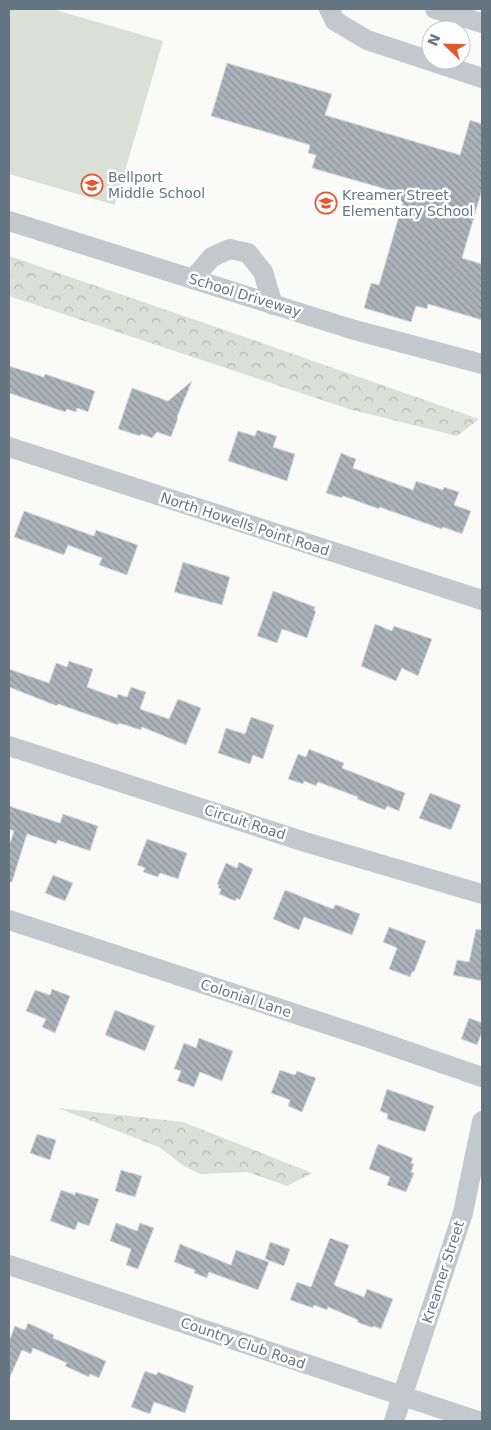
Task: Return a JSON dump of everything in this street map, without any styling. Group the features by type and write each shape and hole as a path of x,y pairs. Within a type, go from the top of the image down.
{"street":[{"path":"329,9 335,21 367,40 482,78"},
{"path":"435,9 482,23"},
{"name":"School Driveway","path":"9,221 351,329 482,364"},
{"path":"193,279 212,256 230,249 248,253 263,272 273,304"},
{"name":"North Howells Point Road","path":"9,447 482,600"},
{"name":"Circuit Road","path":"9,746 305,842 482,894"},
{"name":"Colonial Lane","path":"9,920 482,1076"},
{"name":"Kreamer Street","path":"394,1421 463,1213 482,1121"},
{"name":"Country Club Road","path":"9,1266 478,1421"}],"green space":[{"path":"9,9 52,9 163,41 115,205 9,174"},
{"path":"9,256 479,419 457,436 349,409 9,296"},
{"path":"58,1108 183,1122 312,1173 287,1186 248,1172 200,1174 184,1166 159,1147"}],"building":[{"path":"227,63 332,94 325,115 460,155 470,120 482,124 482,190 462,258 482,264 482,320 428,304 427,309 416,306 411,322 364,308 371,283 379,285 403,202 397,201 399,193 312,168 316,155 308,153 310,145 211,116"},
{"path":"9,366 44,377 45,374 95,391 88,412 77,408 76,412 67,409 65,412 9,393"},
{"path":"192,381 171,437 157,432 152,438 118,429 132,388 168,401"},
{"path":"257,430 277,436 273,447 295,454 287,481 228,461 238,431 255,436"},
{"path":"341,453 356,459 353,468 413,490 416,481 443,490 444,487 459,492 454,505 471,511 462,534 343,496 342,498 326,493"},
{"path":"24,511 94,536 96,530 138,545 127,575 99,565 102,558 68,545 64,555 14,537"},
{"path":"183,562 230,577 222,605 174,592"},
{"path":"273,591 315,607 314,610 316,611 307,638 282,629 277,643 257,636"},
{"path":"375,624 392,631 394,626 432,639 418,676 402,668 396,681 361,666"},
{"path":"69,661 93,669 87,687 117,698 118,694 127,697 131,687 146,692 140,709 169,719 178,699 201,708 186,745 142,727 141,730 119,723 118,725 58,704 57,706 9,687 9,669 49,683 56,663 67,667"},
{"path":"251,717 274,725 263,759 253,755 250,764 218,753 226,728 245,734"},
{"path":"309,749 344,763 342,768 405,793 399,811 387,806 385,810 357,799 358,797 318,782 316,786 304,781 303,784 288,779 298,754 306,757"},
{"path":"430,793 461,805 451,830 419,818"},
{"path":"9,806 60,823 63,814 98,826 90,851 58,840 56,844 27,834 12,882 9,882 9,846 14,831 9,829"},
{"path":"147,839 187,853 178,879 160,873 158,877 143,872 145,868 137,865"},
{"path":"239,862 253,869 240,900 237,898 235,901 219,894 221,889 218,888 219,885 217,884 226,863 237,868"},
{"path":"53,875 73,883 65,901 45,893"},
{"path":"285,890 333,909 337,905 360,914 352,935 304,917 299,930 273,919"},
{"path":"389,927 426,941 414,972 412,972 410,977 389,969 397,948 383,942"},
{"path":"476,929 482,930 482,981 453,975 457,960 469,962"},
{"path":"52,989 70,996 55,1033 42,1027 46,1019 26,1011 35,990 50,995"},
{"path":"115,1010 155,1026 145,1051 105,1035"},
{"path":"469,1018 482,1023 482,1032 477,1045 461,1039"},
{"path":"199,1038 233,1051 222,1081 200,1072 194,1087 177,1081 181,1071 174,1069 184,1043 196,1048"},
{"path":"280,1070 295,1075 297,1071 316,1078 302,1112 288,1106 290,1100 271,1093"},
{"path":"387,1089 434,1106 425,1132 387,1119 388,1114 380,1111"},
{"path":"37,1134 56,1140 50,1160 30,1153"},
{"path":"378,1144 413,1158 411,1163 414,1164 411,1172 414,1173 406,1192 387,1185 390,1177 369,1169"},
{"path":"121,1170 142,1176 135,1197 115,1191"},
{"path":"61,1190 75,1195 75,1192 99,1199 89,1226 78,1222 75,1230 50,1221"},
{"path":"116,1223 137,1231 140,1223 154,1228 138,1269 126,1265 131,1249 110,1241"},
{"path":"330,1238 349,1245 334,1285 364,1297 367,1289 393,1299 381,1329 357,1322 358,1320 328,1307 327,1310 314,1305 313,1308 290,1300 297,1282 311,1287"},
{"path":"270,1242 290,1249 284,1266 265,1259"},
{"path":"180,1244 231,1265 236,1250 269,1262 258,1290 209,1272 207,1278 194,1273 195,1270 174,1262"},
{"path":"28,1323 54,1335 53,1338 106,1361 99,1378 90,1374 89,1377 65,1366 67,1363 33,1348 31,1354 22,1350 9,1379 9,1341 15,1326 25,1330"},
{"path":"145,1371 156,1375 158,1372 194,1386 185,1413 154,1402 150,1414 131,1407"}],"place":[{"name":"Bellport Middle School","path":"92,185"},
{"name":"Kreamer Street Elementary School","path":"326,203"}]}
